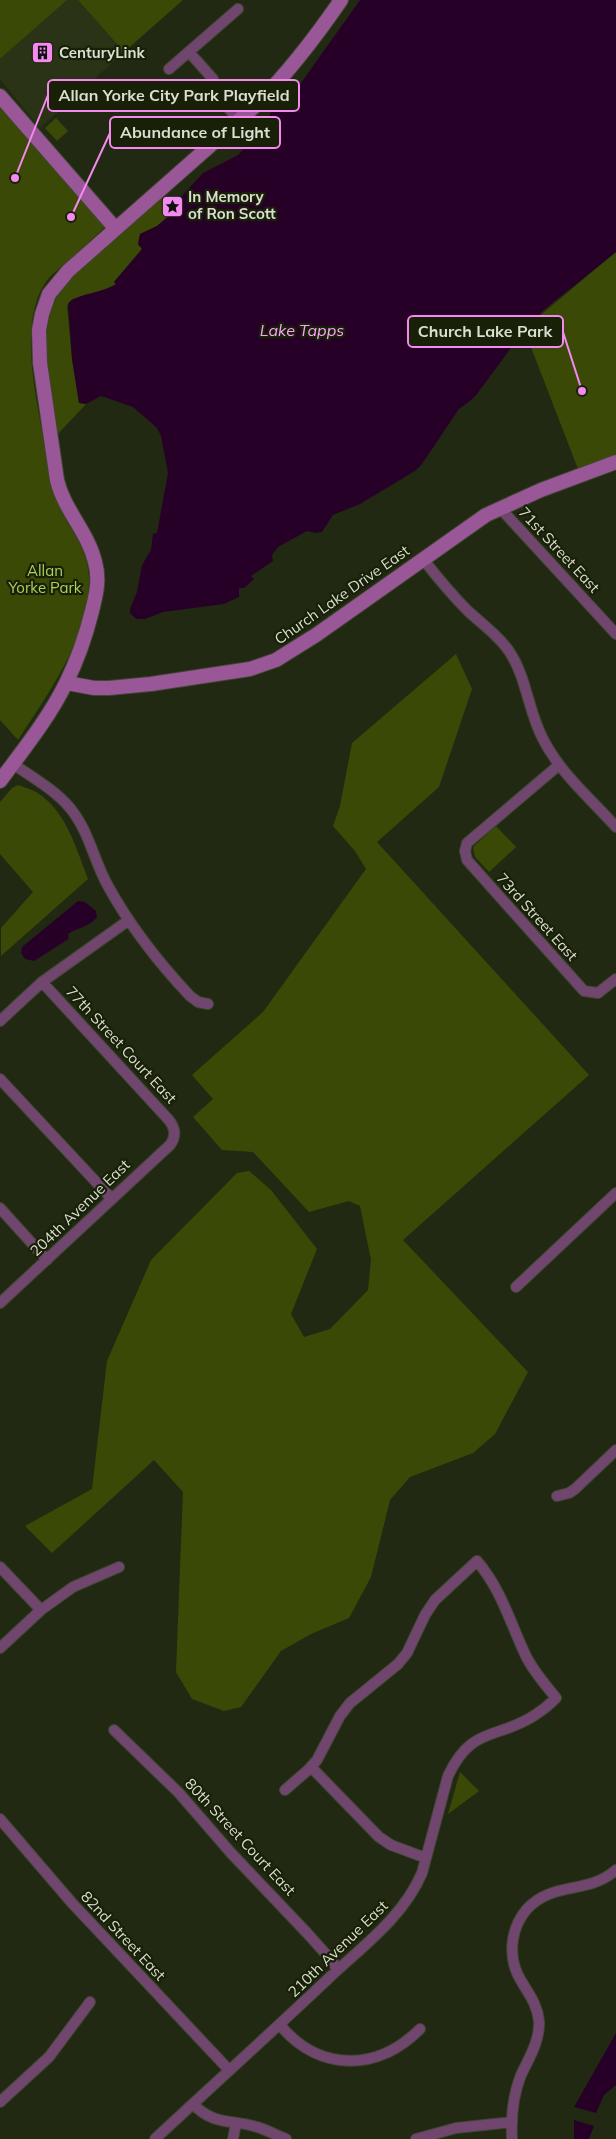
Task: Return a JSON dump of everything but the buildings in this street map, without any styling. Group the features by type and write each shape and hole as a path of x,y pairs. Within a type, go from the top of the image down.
{"street":[{"path":"0,781 67,683 88,626 97,590 97,575 89,544 68,509 58,485 40,363 39,330 45,303 54,286 115,228 239,120 291,68 341,0"},
{"path":"169,70 238,9"},
{"path":"189,52 212,79 217,95 239,120"},
{"path":"0,96 115,228"},
{"name":"Church Lake Drive East","path":"67,683 94,688 109,688 192,678 262,666 289,653 459,533 500,508 616,462"},
{"name":"71st Street East","path":"500,508 616,634"},
{"path":"423,559 468,611 491,630 509,651 524,681 542,738 559,765 616,827"},
{"path":"13,764 41,783 71,808 83,829 107,885 129,920 164,968 190,996 198,1002 208,1004"},
{"name":"73rd Street East","path":"559,765 472,838 467,843 465,853 472,868 584,992 593,994 603,990 616,979"},
{"path":"0,1021 42,982 129,920"},
{"name":"77th Street Court East","path":"42,982 168,1119 174,1131"},
{"path":"0,1079 111,1198"},
{"name":"204th Avenue East","path":"0,1304 111,1198 170,1145 173,1140 174,1131"},
{"path":"516,1287 616,1193"},
{"path":"0,1208 47,1260"},
{"path":"558,1496 568,1494 575,1489 616,1450"},
{"name":"210th Avenue East","path":"155,2139 280,2025 398,1913 416,1887 426,1858 448,1776 468,1746 481,1736 534,1715 556,1698 533,1669 502,1598 494,1583 477,1561 435,1600 425,1615 407,1653 398,1664 350,1702 311,1767"},
{"path":"0,1567 41,1610"},
{"path":"0,1648 41,1610 73,1587 119,1567"},
{"name":"80th Street Court East","path":"114,1730 179,1793 231,1853 314,1940 333,1962 337,1970"},
{"path":"285,1790 311,1767 379,1837 391,1845 426,1858"},
{"name":"82nd Street East","path":"0,1819 72,1903 229,2070"},
{"path":"512,2139 512,2122 518,2084 536,2042 539,2024 536,2004 514,1965 512,1945 516,1926 526,1910 544,1896 560,1890 590,1885 607,1877 616,1870"},
{"path":"0,2102 49,2057 90,2002"},
{"path":"280,2025 296,2042 308,2050 321,2056 344,2061 367,2059 390,2052 402,2045 420,2029"},
{"path":"193,2104 205,2115 216,2120 258,2127 286,2139"},
{"path":"416,2139 456,2128 512,2122"},
{"path":"233,2139 236,2123"}],"shaded area":[{"path":"67,0 78,0 124,52 40,128 0,79 0,59"}],"green space":[{"path":"0,0 67,0 0,59"},
{"path":"78,0 183,0 124,52"},
{"name":"Allan Yorke Park","path":"0,103 107,225 48,279 39,295 33,315 31,358 51,479 61,510 82,547 88,568 89,580 87,602 74,644 54,684 18,740 0,720"},
{"path":"56,118 68,131 57,141 45,128"},
{"path":"162,192 176,210 157,226 140,234 138,244 142,249 114,282 116,284 104,291 72,299 67,306 72,359 79,403 86,404 56,436 46,357 46,337 49,318 56,299 66,281"},
{"path":"616,252 616,454 578,469 524,329"},
{"path":"456,654 472,689 439,787 377,842 589,1075 403,1240 528,1372 495,1434 473,1453 410,1477 390,1500 371,1577 349,1618 311,1634 281,1651 241,1707 224,1711 192,1699 176,1672 183,1492 154,1460 52,1553 25,1526 92,1489 107,1361 151,1260 237,1173 249,1171 271,1190 317,1249 291,1314 304,1337 330,1329 368,1290 371,1260 360,1206 349,1201 309,1212 253,1152 222,1150 193,1117 213,1099 192,1075 263,1012 366,869 355,851 333,826 340,806 352,743"},
{"path":"18,785 36,792 55,809 69,831 88,879 1,956 1,928 33,892 0,854 0,802 12,788"},
{"path":"496,826 516,847 489,872 475,857 473,847"},
{"path":"460,1772 479,1791 448,1814"}],"water":[{"name":"Lake Tapps","path":"360,0 616,0 616,252 545,309 515,338 516,341 477,394 459,409 422,464 415,471 360,504 333,515 322,532 307,531 278,547 272,555 273,561 251,576 254,579 244,588 239,588 239,597 224,604 163,612 145,619 136,619 130,613 130,609 137,592 142,565 151,550 153,534 157,533 168,473 161,436 157,428 133,407 101,396 86,404 79,403 72,359 68,304 76,298 104,290 116,284 114,282 142,249 138,244 140,234 157,226 176,210 174,208 180,198 203,173 238,155 258,134 276,104 286,104"},
{"path":"78,901 85,902 96,911 97,917 87,925 68,934 69,938 67,940 34,961 25,959 21,953 22,947"},
{"path":"616,2033 616,2085 604,2095 596,2113 574,2107"},
{"path":"574,2120 594,2126 589,2139 574,2139"}],"place":[{"name":"CenturyLink","path":"43,53"},
{"name":"Allan Yorke City Park Playfield","path":"15,178"},
{"name":"In Memory of Ron Scott","path":"172,206"},
{"name":"Abundance of Light","path":"71,217"},
{"name":"Church Lake Park","path":"582,391"}]}
